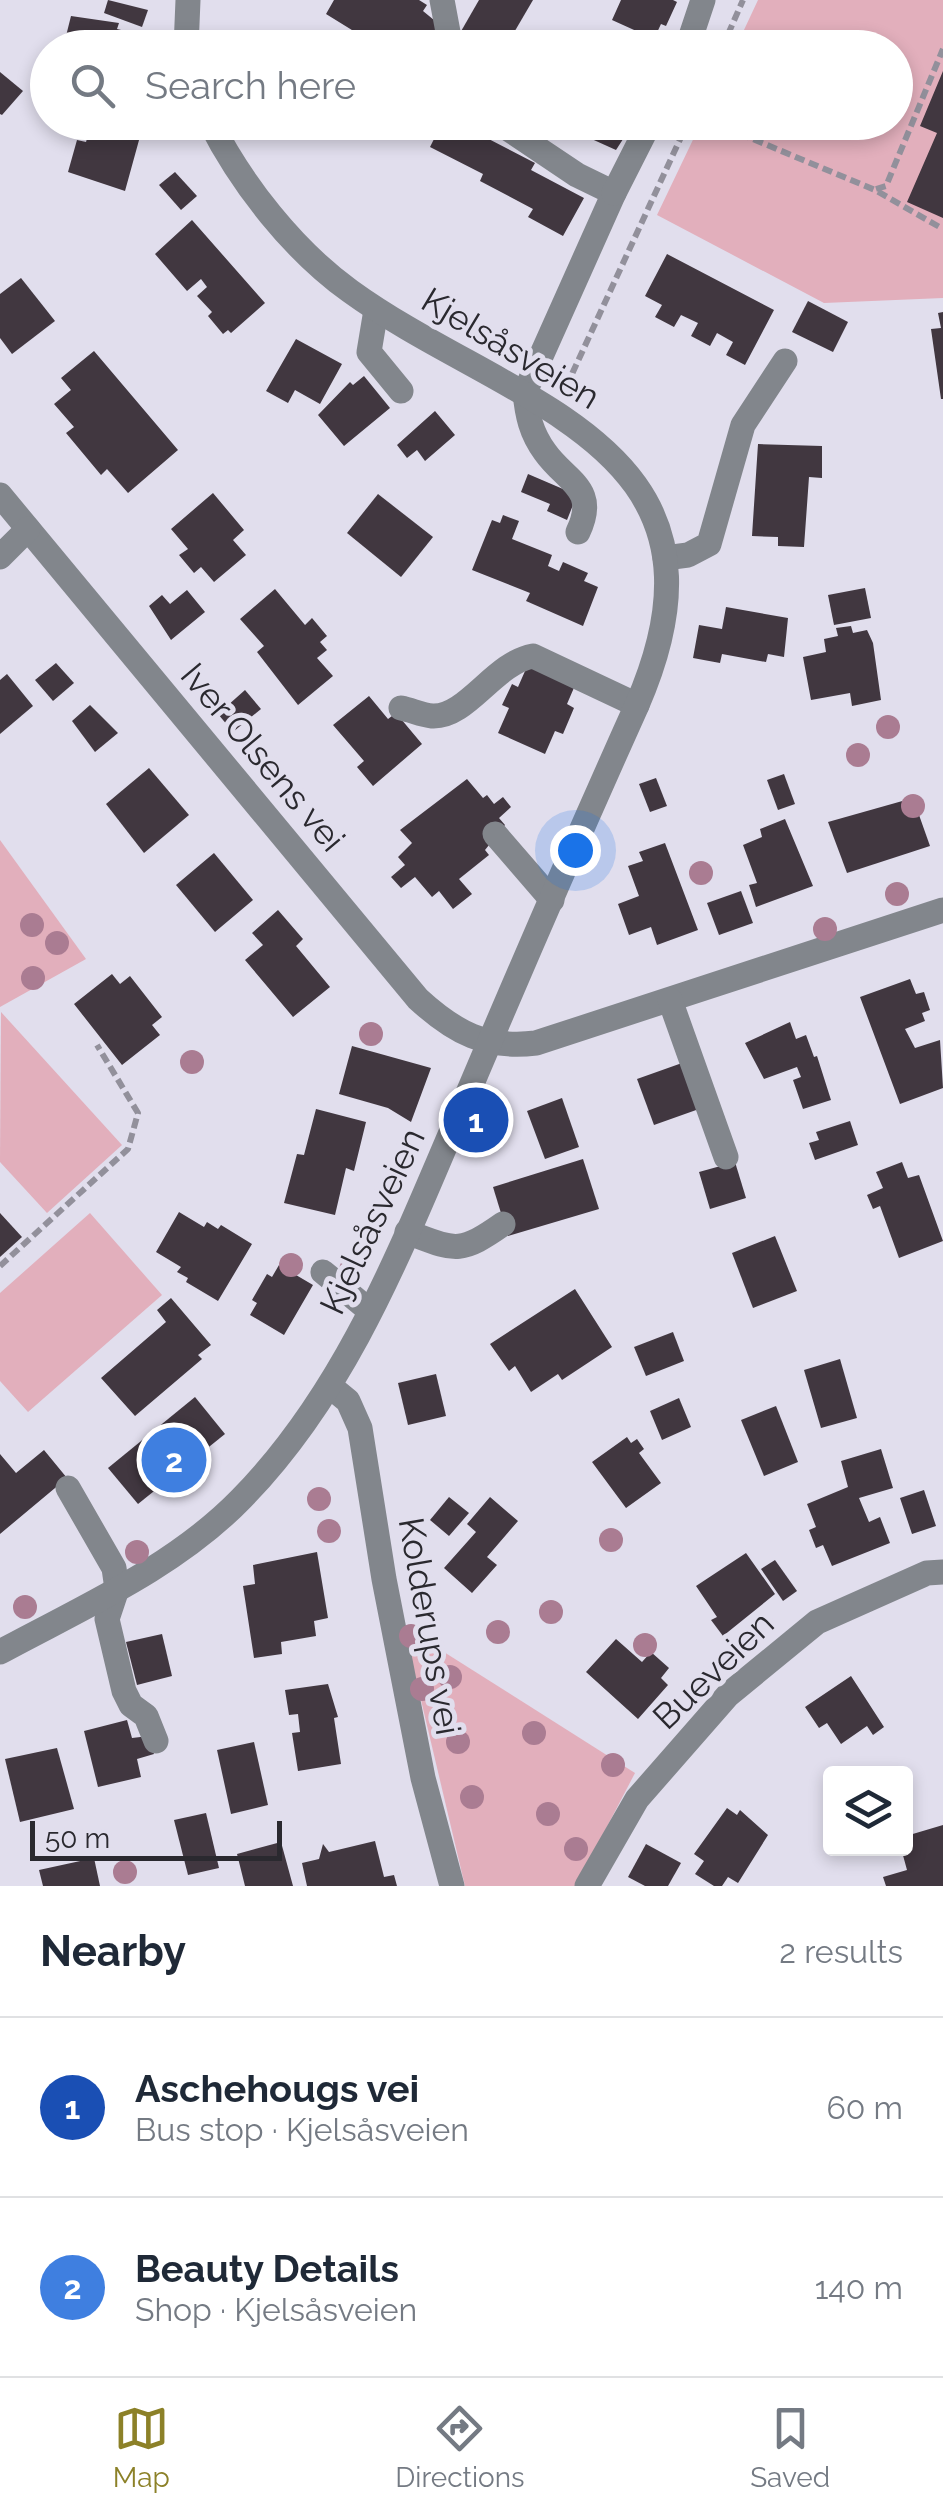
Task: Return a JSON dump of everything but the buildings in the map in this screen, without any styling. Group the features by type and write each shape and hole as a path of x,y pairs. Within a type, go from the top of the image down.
{"street":[{"path":"187,30 188,0"},
{"path":"442,0 447,30"},
{"path":"693,30 703,0"},
{"name":"Kjelsåsveien","path":"0,1652 117,1589 192,1542 240,1500 287,1448 330,1387 407,1232 638,705 665,622 665,558 647,507 616,459 578,426 525,392 376,310 319,265 272,215 222,140"},
{"path":"525,140 577,175 614,193"},
{"path":"578,532 586,516 580,486 546,454 528,421 525,392 641,140"},
{"path":"376,310 369,352 401,391"},
{"path":"665,558 688,556 709,544 743,425 785,361"},
{"name":"Iver Olsens vei","path":"0,495 418,1000 446,1025 489,1044"},
{"path":"0,557 28,529"},
{"path":"401,708 435,716 464,704 517,659 533,656 638,705"},
{"path":"495,834 552,900"},
{"path":"489,1044 536,1043 943,910"},
{"path":"670,1000 726,1157"},
{"path":"407,1232 445,1248 466,1248 502,1224"},
{"path":"323,1272 370,1311"},
{"name":"Kolderups vei","path":"330,1387 348,1401 360,1428 419,1760 452,1886"},
{"path":"68,1488 114,1568 117,1589 107,1619 124,1692 131,1706 146,1716 156,1741"},
{"name":"Bueveien","path":"586,1886 637,1799 728,1695 817,1622 928,1573 943,1572"}],"path":[{"path":"730,30 744,0"},
{"path":"913,121 943,49"},
{"path":"565,388 680,140"},
{"path":"755,140 874,190 943,229"},
{"path":"874,190 886,186 905,140"},
{"path":"0,1266 128,1149 138,1113 97,1046"}],"shaded area":[{"path":"758,0 943,0 943,298 824,303 657,215 693,140 913,140 913,30 744,30"},
{"path":"0,840 86,959 0,1007"},
{"path":"1,1012 122,1145 47,1213 0,1162"},
{"path":"90,1213 162,1295 28,1412 0,1381 0,1293"},
{"path":"417,1635 635,1773 576,1886 465,1886 408,1645"}],"place":[{"name":"Aschehougs vei","path":"476,1120"},
{"name":"Beauty Details","path":"174,1460"}]}
